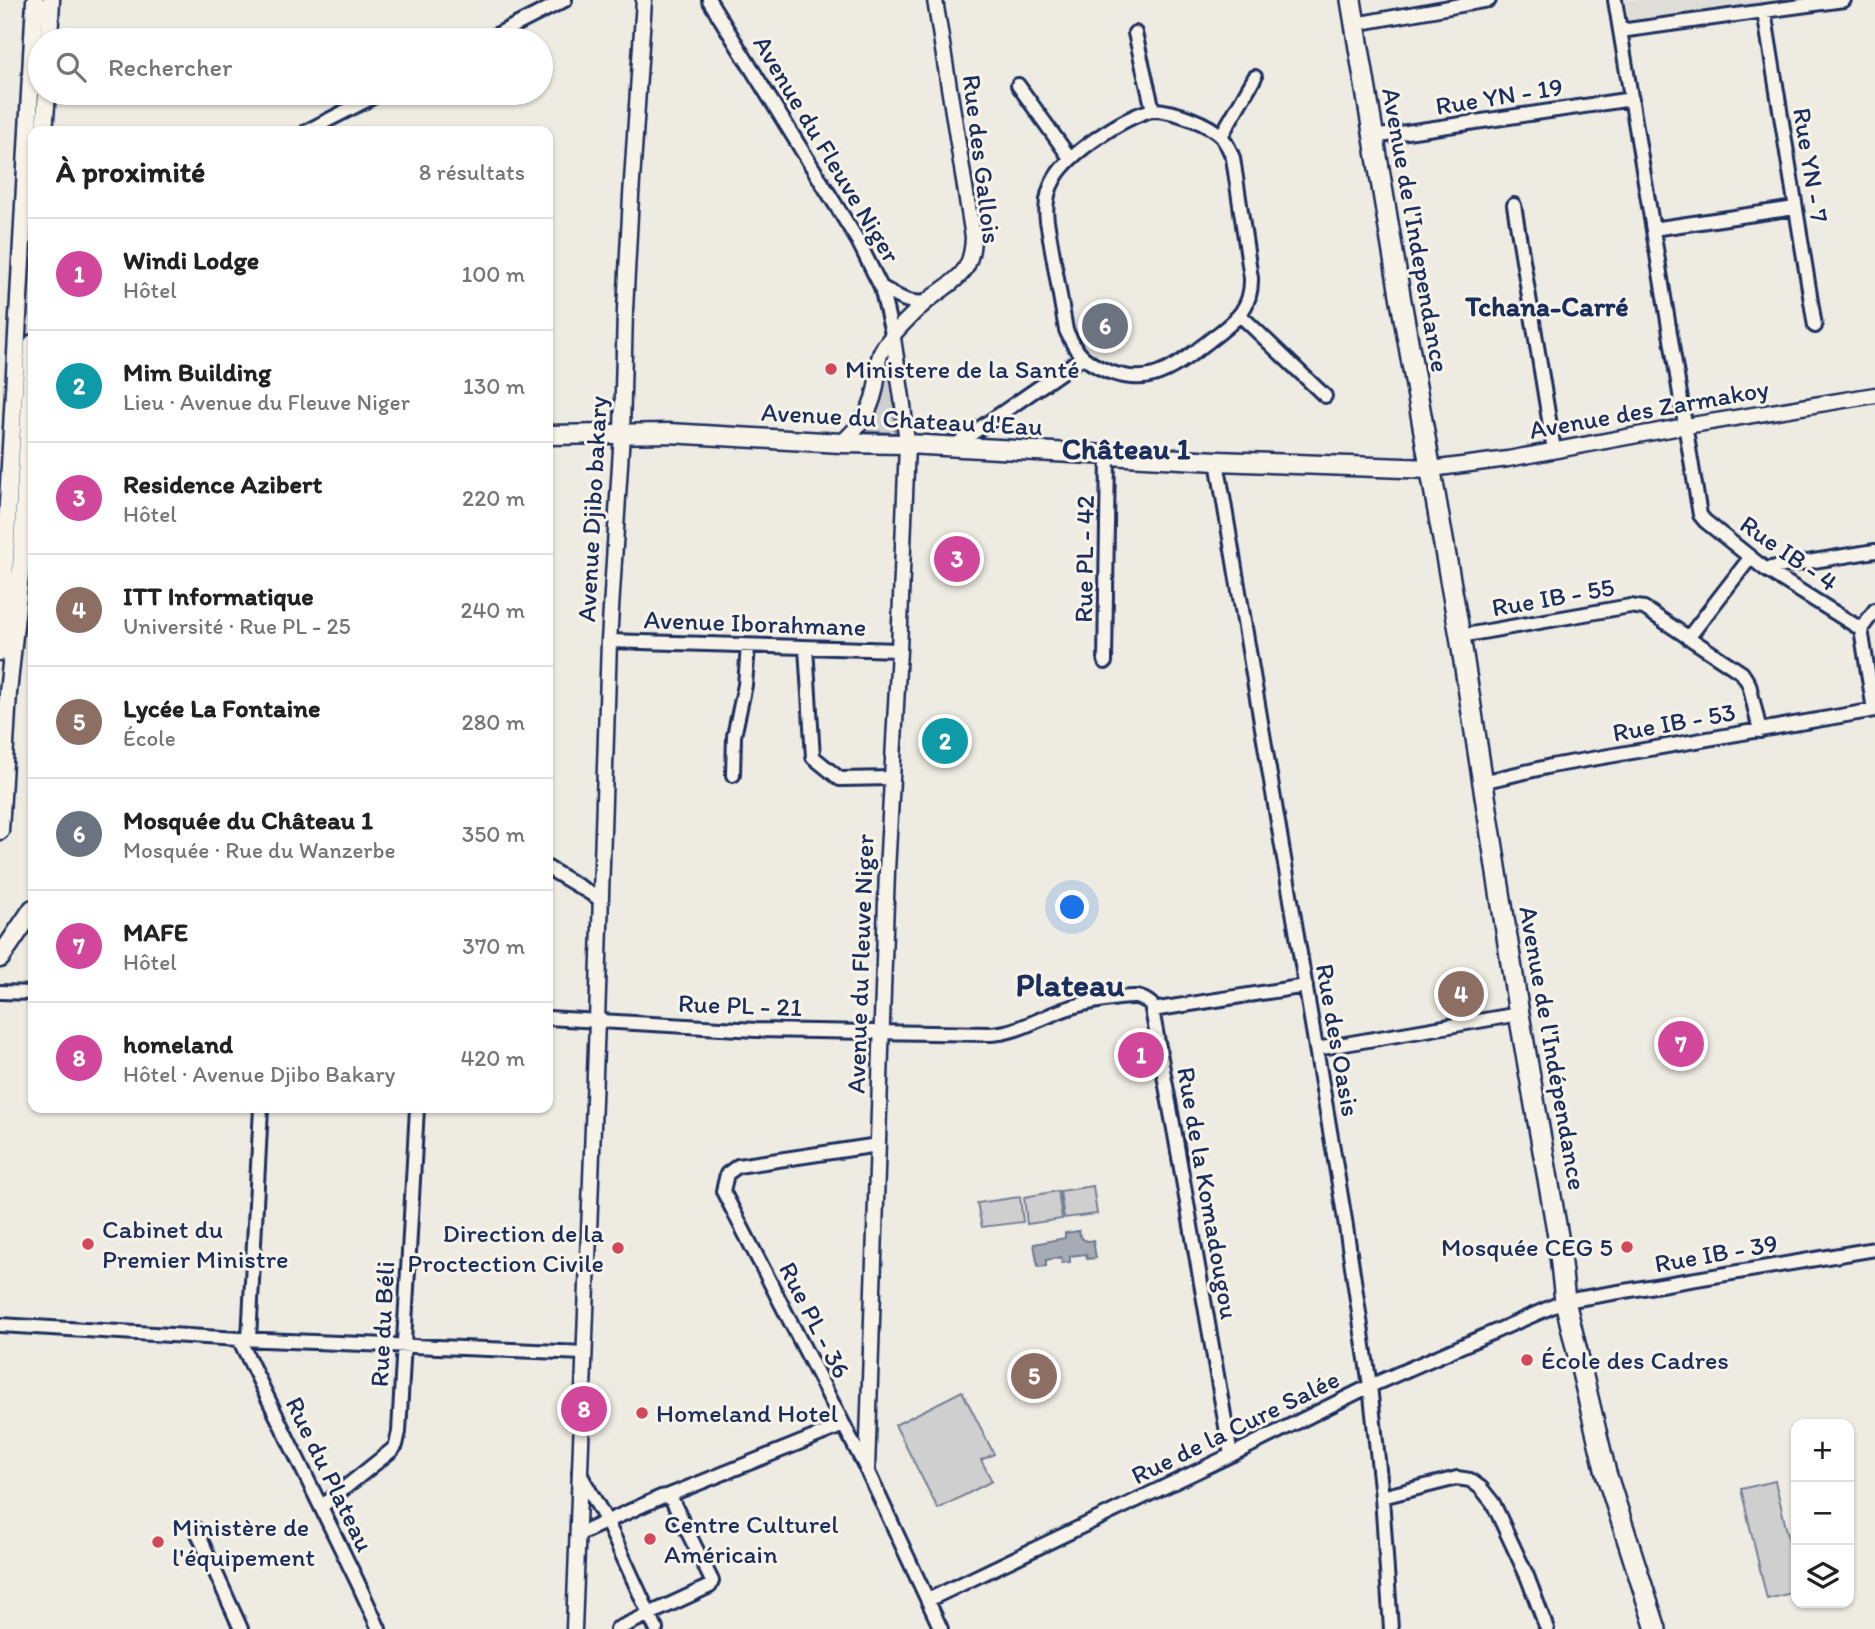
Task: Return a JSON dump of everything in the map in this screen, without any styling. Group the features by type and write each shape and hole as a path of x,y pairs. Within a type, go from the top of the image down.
{"highway":[{"name":"Avenue de l'Independance","path":"1350,0 1431,469"},
{"name":"Avenue de l'Indépendance","path":"1431,469 1519,1014 1558,1236 1565,1301 1606,1473 1656,1629"}],"main road":[{"path":"35,0 42,28"},
{"path":"46,28 51,0"},
{"path":"38,126 39,105"},
{"path":"44,126 46,105"},
{"path":"0,831 4,692 28,258"},
{"path":"16,494 28,387"},
{"name":"Avenue du Chateau d'Eau","path":"553,435 669,433 1108,456 1431,469"},
{"path":"0,652 13,567"},
{"path":"0,958 28,916"}],"street":[{"path":"510,28 565,0"},
{"name":"Avenue Djibo bakary","path":"597,1021 609,641 644,0"},
{"name":"Avenue du Fleuve Niger","path":"709,0 858,241 881,287 893,338 903,405 907,444 887,871 867,1470 941,1629"},
{"name":"Rue des Gallois","path":"841,443 860,426 865,416 875,390 878,360 885,345 909,317 952,284 967,266 972,254 973,237 934,0"},
{"path":"1354,24 1489,0"},
{"name":"Rue IB - 4","path":"1615,0 1700,515 1765,569 1861,629"},
{"path":"1620,31 1844,0"},
{"name":"Rue YN - 7","path":"1764,11 1815,326"},
{"path":"1135,33 1153,110"},
{"path":"1221,136 1255,77"},
{"path":"1018,85 1070,158"},
{"name":"Rue YN - 19","path":"1373,137 1632,99"},
{"path":"317,126 358,105"},
{"path":"1153,110 1178,114 1214,130 1229,147 1233,158 1251,291 1240,315 1194,353 1155,375 1127,376 1103,369 1083,357 1066,330 1045,205 1055,178 1070,158 1112,128 1140,113 1153,110"},
{"path":"1514,205 1554,450"},
{"path":"1653,229 1795,208"},
{"name":"Avenue du Fleuve Niger","path":"881,287 906,301 927,302"},
{"path":"1240,315 1325,396"},
{"path":"951,448 1083,357"},
{"name":"Avenue des Zarmakoy","path":"1431,469 1875,395"},
{"name":"Rue PL - 42","path":"1105,662 1108,456"},
{"name":"Rue des Oasis","path":"1217,461 1306,986 1370,1386 1382,1497 1391,1629"},
{"path":"1765,569 1875,551"},
{"path":"1688,638 1750,558"},
{"name":"Rue IB - 55","path":"1460,636 1637,606 1644,608 1742,673 1747,679 1760,731"},
{"path":"1875,610 1861,629 1875,710"},
{"name":"Avenue Iborahmane","path":"609,641 899,650"},
{"path":"733,775 734,736 745,685 748,646"},
{"path":"806,648 813,757 840,779 892,778"},
{"name":"Rue IB - 53","path":"1482,782 1551,766 1875,710"},
{"path":"553,870 600,899"},
{"path":"1152,1010 1306,986"},
{"path":"0,992 28,993"},
{"name":"Rue PL - 21","path":"553,1018 756,1030 1000,1034 1073,1007 1129,997 1139,997 1147,1001 1152,1010"},
{"name":"Rue de la Komadougou","path":"1152,1010 1231,1455"},
{"path":"1316,1049 1519,1014"},
{"path":"574,1629 597,1021"},
{"name":"Rue du Plateau","path":"261,1113 244,1339 379,1629"},
{"name":"Rue du Béli","path":"320,1507 396,1445 399,1432 417,1113"},
{"name":"Rue PL - 36","path":"867,1470 723,1191 727,1174 738,1166 878,1145"},
{"name":"Rue IB - 39","path":"1565,1301 1875,1249"},
{"name":"Rue de la Cure Salée","path":"928,1600 1370,1386 1565,1301"},
{"path":"0,1325 244,1339 584,1353"},
{"path":"577,1535 661,1497 844,1425"},
{"path":"579,1472 607,1522 656,1629"},
{"path":"1382,1497 1457,1478 1470,1480 1481,1488 1499,1515 1527,1576 1547,1629"},
{"path":"617,1629 712,1583 673,1500 667,1496"},
{"path":"196,1529 241,1629"}],"shaded area":[{"path":"1625,0 1780,0 1629,24"},
{"path":"884,352 889,352 895,433 863,431"},
{"path":"1093,1186 1097,1214 1064,1218 1060,1191"},
{"path":"1058,1191 1062,1219 1027,1224 1024,1197"},
{"path":"1020,1197 1023,1222 982,1227 977,1203"},
{"path":"1079,1231 1083,1239 1093,1240 1096,1258 1087,1259 1086,1254 1070,1256 1070,1262 1062,1263 1061,1257 1046,1260 1046,1266 1038,1267 1034,1244 1065,1238 1065,1233"},
{"path":"962,1391 994,1454 981,1460 992,1481 938,1509 895,1425"},
{"path":"1775,1481 1791,1549 1791,1593 1767,1599 1741,1489"}],"place":[{"name":"Mosquée du Château 1","path":"1105,326"},
{"name":"Ministere de la Santé","path":"831,369"},
{"name":"Residence Azibert","path":"957,559"},
{"name":"Mim Building","path":"945,741"},
{"name":"ITT Informatique","path":"1461,994"},
{"name":"MAFE","path":"1681,1044"},
{"name":"Windi Lodge","path":"1141,1055"},
{"name":"Cabinet du Premier Ministre","path":"88,1244"},
{"name":"Mosquée CEG 5","path":"1627,1247"},
{"name":"Direction de la Proctection Civile","path":"618,1248"},
{"name":"École des Cadres","path":"1527,1360"},
{"name":"Lycée La Fontaine","path":"1034,1376"},
{"name":"homeland","path":"584,1409"},
{"name":"Homeland Hotel","path":"642,1413"},
{"name":"Centre Culturel Américain","path":"650,1539"},
{"name":"Ministère de l'équipement","path":"158,1542"}],"district":[{"name":"Tchana-Carré","path":"1547,306"},
{"name":"Château 1","path":"1126,448"},
{"name":"Plateau","path":"1070,984"}]}
